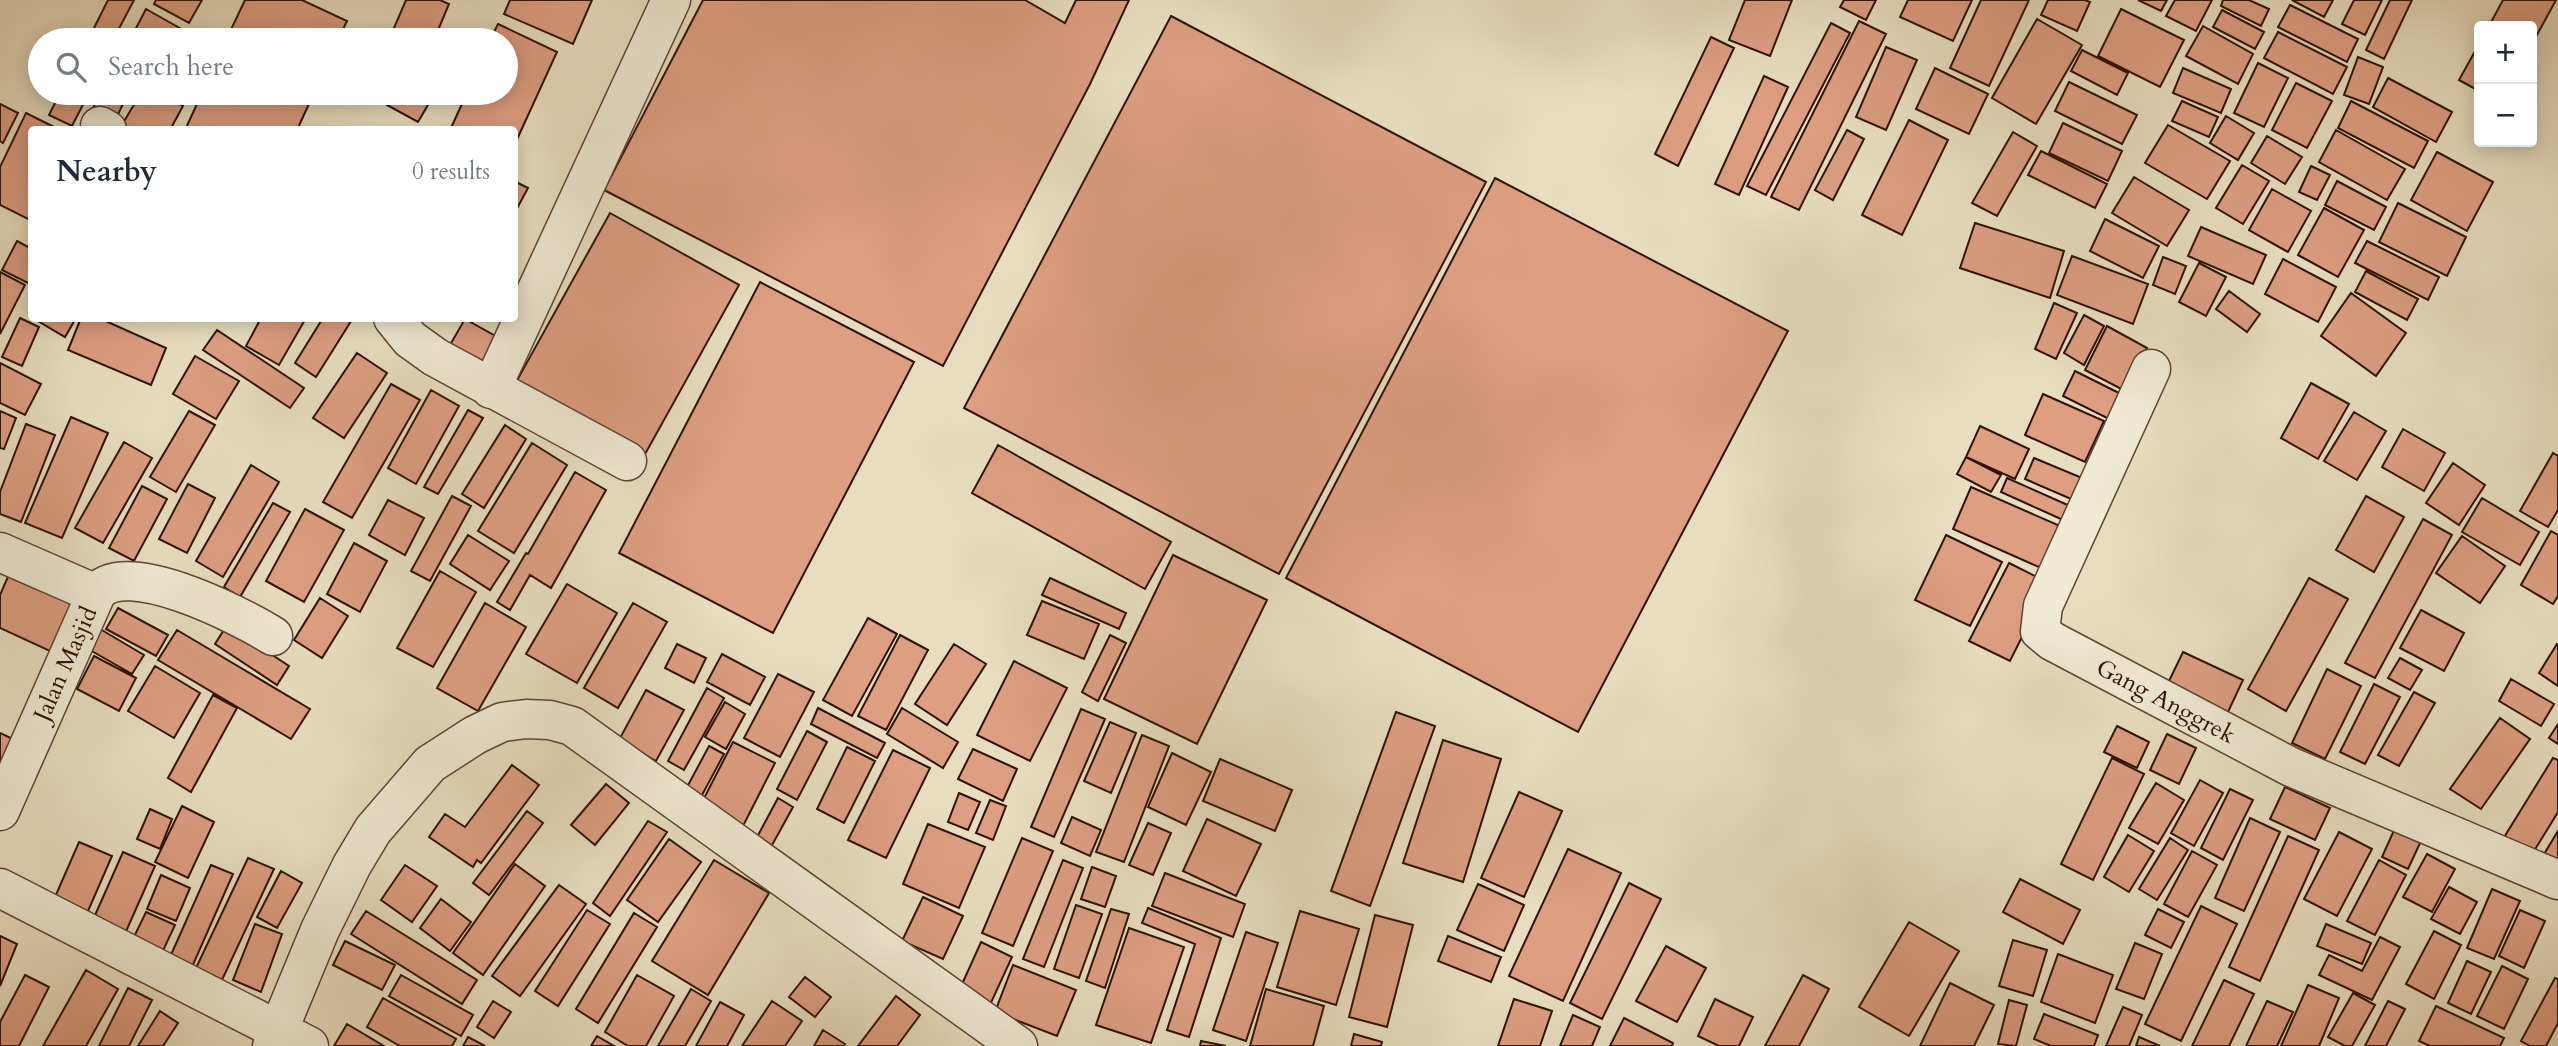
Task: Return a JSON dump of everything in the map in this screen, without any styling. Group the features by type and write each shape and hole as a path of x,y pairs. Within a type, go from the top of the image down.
{"street":[{"path":"491,389 671,0"},
{"path":"396,322 410,339 435,357 627,461"},
{"name":"Gang Anggrek","path":"2151,369 2043,606 2040,631 2052,641 2291,767 2558,880"},
{"path":"0,552 96,594 103,586 127,580 197,597 248,620 273,636"},
{"name":"Jalan Masjid","path":"0,811 96,594"},
{"path":"0,888 287,1040 320,930 352,865 373,830 430,764 475,735 502,722 550,720 572,726 1018,1046"}],"building":[{"path":"108,0 134,0 119,28 94,28"},
{"path":"156,0 202,0 189,23 154,4"},
{"path":"245,0 302,0 347,21 344,28 232,28"},
{"path":"406,0 440,0 449,4 439,28 394,28"},
{"path":"510,0 592,0 573,44 504,14"},
{"path":"703,0 1025,0 1065,23 1076,0 1129,0 1090,84 943,366 604,190"},
{"path":"1745,0 1792,0 1770,56 1729,40"},
{"path":"1844,0 1876,0 1866,20 1840,7"},
{"path":"1908,0 1972,0 1953,41 1900,17"},
{"path":"1981,0 2029,0 1989,86 1950,68"},
{"path":"2048,0 2090,2 2077,31 2041,15"},
{"path":"2138,0 2167,0 2161,11"},
{"path":"2175,0 2212,0 2196,31 2166,16"},
{"path":"2223,0 2249,0 2269,9 2261,26 2221,6"},
{"path":"2292,0 2333,0 2324,17"},
{"path":"2354,0 2382,0 2365,35 2342,24"},
{"path":"2390,0 2412,0 2384,59 2366,50"},
{"path":"2503,0 2556,0 2537,35 2537,21 2492,21"},
{"path":"2290,5 2358,39 2347,62 2278,27"},
{"path":"146,9 180,28 136,28"},
{"path":"2121,9 2184,40 2160,87 2098,56"},
{"path":"2222,10 2264,32 2255,49 2213,27"},
{"path":"1171,16 1486,182 1279,574 964,408"},
{"path":"2037,19 2082,45 2036,124 1992,98"},
{"path":"1859,21 1886,34 1799,210 1771,197"},
{"path":"1831,23 1850,33 1766,195 1747,186"},
{"path":"2203,26 2253,54 2238,84 2186,56"},
{"path":"2278,32 2347,67 2333,94 2264,58"},
{"path":"518,33 557,52 518,137 518,126 452,126 461,105 518,105"},
{"path":"1711,37 1734,48 1678,166 1655,154"},
{"path":"1886,47 1917,60 1886,130 1856,117"},
{"path":"2082,50 2128,73 2117,95 2071,71"},
{"path":"2474,53 2474,88 2459,80"},
{"path":"2358,57 2383,67 2369,104 2344,95"},
{"path":"2258,63 2288,78 2264,127 2234,113"},
{"path":"1935,68 1988,94 1969,134 1916,109"},
{"path":"2183,68 2231,89 2221,113 2173,93"},
{"path":"1764,76 1788,87 1739,195 1715,184"},
{"path":"2388,78 2452,112 2436,142 2373,107"},
{"path":"2069,82 2137,115 2122,144 2055,111"},
{"path":"2296,83 2332,101 2307,148 2272,130"},
{"path":"2182,101 2218,117 2209,137 2172,121"},
{"path":"2351,101 2428,141 2414,168 2338,128"},
{"path":"0,104 18,113 3,143 0,141"},
{"path":"54,105 83,105 72,126 49,115"},
{"path":"94,105 122,105 115,121 92,110"},
{"path":"134,105 183,106 172,126 121,126"},
{"path":"196,105 308,105 299,126 187,126"},
{"path":"387,105 428,105 418,122"},
{"path":"26,113 52,126 28,126 28,219 0,205 0,167"},
{"path":"2226,116 2254,133 2238,160 2210,143"},
{"path":"1909,120 1948,140 1902,235 1862,215"},
{"path":"2063,123 2122,151 2108,181 2049,153"},
{"path":"2168,125 2230,161 2207,199 2145,163"},
{"path":"1847,130 1864,139 1833,200 1815,190"},
{"path":"2336,130 2405,169 2387,200 2319,162"},
{"path":"2013,132 2037,146 1997,216 1972,203"},
{"path":"2267,136 2302,157 2285,184 2251,163"},
{"path":"2041,151 2107,184 2095,208 2028,175"},
{"path":"2437,152 2493,182 2467,231 2411,200"},
{"path":"2242,165 2269,181 2243,224 2216,208"},
{"path":"2311,166 2330,175 2317,200 2299,192"},
{"path":"2134,177 2189,210 2167,246 2112,213"},
{"path":"1495,178 1788,331 1578,732 1286,578"},
{"path":"2337,181 2386,207 2374,230 2325,205"},
{"path":"518,183 528,188 518,207"},
{"path":"2272,189 2311,211 2288,252 2249,230"},
{"path":"2398,203 2466,237 2447,276 2379,242"},
{"path":"2324,208 2364,230 2338,277 2298,255"},
{"path":"610,213 739,285 644,456 515,384"},
{"path":"2105,219 2159,246 2143,278 2090,251"},
{"path":"1975,223 2064,251 2050,298 1960,268"},
{"path":"2201,227 2266,255 2253,284 2188,256"},
{"path":"17,241 28,247 28,283 2,270"},
{"path":"2367,241 2439,277 2428,300 2355,263"},
{"path":"2072,256 2148,284 2133,324 2057,295"},
{"path":"2163,257 2186,266 2175,294 2153,285"},
{"path":"2283,259 2336,287 2318,322 2265,294"},
{"path":"2199,263 2226,277 2206,316 2179,302"},
{"path":"2366,271 2418,299 2407,320 2355,292"},
{"path":"0,272 25,285 0,334"},
{"path":"760,282 914,362 773,633 619,553"},
{"path":"2229,291 2260,314 2247,332 2216,309"},
{"path":"2351,293 2406,333 2376,376 2321,336"},
{"path":"2054,303 2077,313 2056,359 2035,349"},
{"path":"2084,315 2104,326 2084,365 2064,353"},
{"path":"20,318 39,327 22,366 2,357"},
{"path":"40,322 74,322 65,337"},
{"path":"79,322 108,322 166,348 151,385 68,350"},
{"path":"259,322 304,322 279,365 246,346"},
{"path":"321,322 350,322 316,377 295,363"},
{"path":"463,322 470,322 508,343 491,374 447,350"},
{"path":"2107,326 2147,348 2125,391 2085,370"},
{"path":"217,330 304,388 290,408 203,350"},
{"path":"357,353 387,373 344,438 313,418"},
{"path":"195,356 239,381 216,419 173,394"},
{"path":"0,363 41,384 25,415 0,403"},
{"path":"2075,371 2131,399 2119,424 2063,396"},
{"path":"2311,383 2349,404 2318,459 2281,438"},
{"path":"391,384 420,400 352,518 323,502"},
{"path":"431,390 459,406 416,484 388,468"},
{"path":"2043,394 2104,421 2085,462 2025,435"},
{"path":"468,410 483,418 438,494 424,487"},
{"path":"0,411 16,418 4,449 0,448"},
{"path":"189,411 215,425 176,492 150,477"},
{"path":"2354,412 2386,431 2357,480 2324,461"},
{"path":"71,417 108,433 62,538 25,523"},
{"path":"26,424 55,435 21,522 0,514 0,492"},
{"path":"505,425 526,439 484,508 462,494"},
{"path":"1980,426 2029,449 2015,479 1966,457"},
{"path":"2403,429 2445,453 2424,491 2382,467"},
{"path":"124,442 152,458 103,543 75,528"},
{"path":"532,443 567,465 514,553 478,531"},
{"path":"998,445 1171,542 1145,589 972,493"},
{"path":"2553,453 2558,456 2558,510 2548,527 2520,511"},
{"path":"1966,457 2001,475 1991,492 1957,474"},
{"path":"2034,458 2087,480 2078,502 2025,479"},
{"path":"2453,463 2485,485 2459,525 2426,503"},
{"path":"251,465 279,482 223,577 196,561"},
{"path":"575,472 606,490 551,588 530,575 510,610 497,602"},
{"path":"2007,478 2070,506 2063,520 2001,492"},
{"path":"188,484 215,498 187,553 159,539"},
{"path":"142,486 167,499 134,561 109,548"},
{"path":"1971,487 2060,526 2041,568 1953,529"},
{"path":"452,496 471,506 430,581 411,571"},
{"path":"2366,496 2404,517 2374,572 2336,550"},
{"path":"2482,498 2539,532 2520,565 2462,532"},
{"path":"388,500 424,518 405,555 369,535"},
{"path":"273,503 290,512 240,597 224,587"},
{"path":"305,509 344,530 304,602 266,581"},
{"path":"2423,519 2452,535 2375,678 2345,663"},
{"path":"2551,531 2558,535 2558,596 2553,604 2521,585"},
{"path":"468,535 509,561 490,590 450,564"},
{"path":"1946,535 2002,562 1970,626 1915,600"},
{"path":"2462,536 2505,566 2480,603 2436,573"},
{"path":"354,543 387,561 360,612 327,594"},
{"path":"1173,555 1267,600 1197,744 1104,699"},
{"path":"2009,563 2049,583 2010,661 1969,641"},
{"path":"440,571 476,592 433,667 397,648"},
{"path":"10,572 75,602 52,652 0,628 0,595"},
{"path":"1050,578 1126,613 1119,629 1042,595"},
{"path":"2309,578 2348,599 2286,711 2248,689"},
{"path":"567,584 617,613 577,683 526,654"},
{"path":"320,598 348,616 322,658 294,640"},
{"path":"1042,601 1099,624 1084,659 1027,635"},
{"path":"485,603 526,627 478,711 437,688"},
{"path":"633,603 667,622 618,708 584,688"},
{"path":"118,608 168,635 156,656 106,629"},
{"path":"2421,610 2464,633 2444,671 2400,648"},
{"path":"868,618 897,634 852,716 823,700"},
{"path":"227,625 289,666 277,685 215,644"},
{"path":"95,626 144,655 132,674 83,646"},
{"path":"177,630 310,709 291,739 158,660"},
{"path":"900,635 928,650 886,730 858,716"},
{"path":"1110,635 1126,643 1098,701 1082,692"},
{"path":"677,644 706,658 694,683 665,668"},
{"path":"954,644 986,664 947,725 915,704"},
{"path":"2558,644 2558,686 2539,673"},
{"path":"2183,652 2243,680 2228,712 2168,683"},
{"path":"722,654 765,677 750,705 707,682"},
{"path":"94,656 136,678 119,711 77,689"},
{"path":"2400,658 2422,670 2410,690 2388,678"},
{"path":"1014,661 1067,688 1030,761 977,735"},
{"path":"155,666 200,693 174,738 128,711"},
{"path":"2327,669 2361,686 2325,759 2292,743"},
{"path":"778,674 814,692 780,757 744,738"},
{"path":"2511,679 2554,704 2541,726 2499,701"},
{"path":"2374,684 2400,697 2365,764 2340,752"},
{"path":"707,688 724,698 684,770 668,761"},
{"path":"646,690 684,710 656,761 619,740"},
{"path":"2414,692 2435,703 2399,766 2378,755"},
{"path":"213,695 237,708 191,792 168,778"},
{"path":"725,702 745,714 726,749 705,737"},
{"path":"818,708 885,743 877,758 811,724"},
{"path":"902,708 958,742 943,768 887,734"},
{"path":"1081,709 1105,719 1054,837 1031,827"},
{"path":"1396,712 1435,726 1370,906 1331,891"},
{"path":"2500,718 2530,739 2481,809 2450,789"},
{"path":"1110,722 1136,733 1111,793 1084,781"},
{"path":"2558,724 2558,744 2549,738"},
{"path":"2117,726 2149,742 2137,768 2104,752"},
{"path":"807,731 827,742 797,800 777,789"},
{"path":"0,733 19,742 0,778"},
{"path":"2167,734 2196,748 2179,784 2150,770"},
{"path":"1142,735 1169,746 1124,862 1096,852"},
{"path":"1443,740 1501,759 1463,882 1403,863"},
{"path":"733,742 775,763 741,830 699,808"},
{"path":"709,746 724,754 701,797 686,789"},
{"path":"847,747 875,761 844,823 817,809"},
{"path":"973,749 1017,769 1003,801 958,779"},
{"path":"893,750 930,768 886,858 848,840"},
{"path":"1172,753 1211,772 1186,825 1148,807"},
{"path":"2112,758 2144,774 2093,880 2061,864"},
{"path":"2553,758 2558,760 2558,812 2531,856 2503,839"},
{"path":"1220,759 1292,790 1275,831 1203,801"},
{"path":"512,765 539,785 481,863 477,860 473,867 429,837 445,814 465,827"},
{"path":"2200,780 2223,793 2194,846 2171,833"},
{"path":"2156,783 2184,800 2158,844 2129,828"},
{"path":"606,784 629,803 595,845 571,825"},
{"path":"2285,787 2330,808 2315,840 2270,819"},
{"path":"2230,789 2253,800 2223,860 2201,848"},
{"path":"1519,792 1562,811 1524,897 1481,878"},
{"path":"959,793 980,802 968,830 948,822"},
{"path":"778,798 793,807 771,847 756,839"},
{"path":"990,800 1006,806 993,840 976,833"},
{"path":"182,806 214,822 188,878 155,862"},
{"path":"150,809 172,819 160,849 137,839"},
{"path":"527,811 543,823 489,895 473,883"},
{"path":"1072,817 1101,830 1090,856 1061,843"},
{"path":"2250,818 2280,832 2244,911 2215,898"},
{"path":"1207,819 1261,844 1236,896 1183,871"},
{"path":"648,821 667,832 610,916 593,903"},
{"path":"1148,823 1171,833 1153,875 1129,865"},
{"path":"928,824 985,847 959,908 903,884"},
{"path":"2395,828 2421,841 2408,869 2382,857"},
{"path":"2558,831 2558,869 2541,859"},
{"path":"2339,832 2372,849 2337,916 2304,899"},
{"path":"2128,835 2154,851 2129,892 2104,877"},
{"path":"2288,836 2319,850 2260,981 2229,967"},
{"path":"1022,838 1053,851 1013,946 982,933"},
{"path":"2170,838 2188,850 2157,900 2139,889"},
{"path":"669,839 701,862 658,922 627,900"},
{"path":"79,842 112,856 85,918 52,904"},
{"path":"1568,849 1621,873 1563,1001 1509,976"},
{"path":"2192,851 2217,865 2188,917 2164,904"},
{"path":"123,852 155,866 124,936 92,922"},
{"path":"2427,854 2455,869 2432,912 2403,897"},
{"path":"248,858 274,869 222,980 196,968"},
{"path":"714,860 769,893 708,995 652,961"},
{"path":"1063,860 1083,868 1044,967 1023,959"},
{"path":"2379,860 2406,875 2375,935 2347,921"},
{"path":"515,864 545,886 483,975 453,953"},
{"path":"211,865 233,874 192,967 170,957"},
{"path":"405,865 437,886 412,922 381,900"},
{"path":"1092,867 1116,876 1105,907 1081,899"},
{"path":"281,871 302,883 277,928 257,917"},
{"path":"1165,873 1245,904 1233,937 1152,906"},
{"path":"161,875 190,888 176,921 147,909"},
{"path":"2020,879 2080,910 2063,944 2003,912"},
{"path":"1629,883 1661,899 1602,1019 1570,1003"},
{"path":"1478,884 1524,905 1504,951 1457,930"},
{"path":"559,885 586,904 520,996 492,976"},
{"path":"2449,887 2477,902 2460,934 2431,919"},
{"path":"2492,889 2520,901 2494,959 2467,948"},
{"path":"923,897 963,916 943,959 902,941"},
{"path":"441,899 471,922 450,951 420,928"},
{"path":"1076,905 1102,914 1079,978 1054,969"},
{"path":"2201,906 2237,924 2181,1041 2145,1024"},
{"path":"1148,908 1221,938 1189,1037 1167,1030 1195,944 1142,923"},
{"path":"1111,909 1129,914 1105,988 1086,981"},
{"path":"2158,909 2184,922 2171,948 2145,935"},
{"path":"587,910 610,924 558,1006 535,991"},
{"path":"2520,910 2545,921 2524,968 2499,956"},
{"path":"366,911 477,980 462,1004 351,934"},
{"path":"1300,911 1359,929 1336,1005 1277,987"},
{"path":"146,912 175,925 161,955 132,941"},
{"path":"634,913 657,927 598,1023 576,1009"},
{"path":"1375,915 1413,925 1387,1027 1349,1017"},
{"path":"1909,922 1959,951 1909,1036 1859,1007"},
{"path":"255,924 282,934 261,992 233,980"},
{"path":"2326,924 2371,943 2362,964 2317,946"},
{"path":"1129,928 1184,947 1151,1043 1096,1025"},
{"path":"2434,931 2461,945 2434,999 2406,984"},
{"path":"1246,932 1278,943 1246,1041 1213,1030"},
{"path":"0,936 17,944 0,986"},
{"path":"1448,936 1501,957 1491,982 1438,961"},
{"path":"2380,937 2400,947 2372,1000 2319,975 2329,955 2362,971"},
{"path":"2013,940 2047,950 2033,996 1999,986"},
{"path":"345,941 395,965 382,990 333,965"},
{"path":"981,942 1012,957 989,1007 958,993"},
{"path":"2135,943 2162,954 2144,999 2116,989"},
{"path":"1666,946 1706,968 1677,1022 1636,1001"},
{"path":"2058,954 2113,975 2095,1023 2041,1002"},
{"path":"2467,961 2491,972 2471,1014 2448,1003"},
{"path":"1013,965 1076,990 1057,1036 995,1012"},
{"path":"2502,966 2528,979 2504,1029 2477,1016"},
{"path":"86,970 118,989 86,1046 43,1046"},
{"path":"25,975 49,987 19,1046 0,1046 0,1022"},
{"path":"401,975 473,1015 461,1036 389,996"},
{"path":"637,975 674,996 646,1046 628,1046 605,1032"},
{"path":"1803,975 1829,989 1799,1046 1765,1046"},
{"path":"805,977 831,997 815,1017 789,997"},
{"path":"2555,978 2558,979 2558,1023 2546,1046 2530,1046 2521,1041"},
{"path":"2224,980 2254,994 2229,1046 2192,1046"},
{"path":"1950,983 1994,1005 1974,1046 1920,1046"},
{"path":"2308,985 2339,998 2319,1046 2281,1046"},
{"path":"128,988 152,1000 129,1046 99,1046"},
{"path":"691,989 711,1001 685,1046 658,1046"},
{"path":"1266,989 1324,1006 1313,1046 1250,1046"},
{"path":"2353,993 2375,1005 2352,1046 2345,1046 2328,1037"},
{"path":"896,996 920,1015 897,1046 858,1046"},
{"path":"383,998 456,1039 452,1046 400,1046 367,1027"},
{"path":"1514,999 1552,1011 1540,1046 1498,1046"},
{"path":"1715,999 1753,1017 1739,1046 1719,1046 1698,1036"},
{"path":"2009,1000 2027,1005 2016,1046 1998,1044"},
{"path":"493,1001 511,1012 494,1038 477,1027"},
{"path":"772,1001 802,1021 785,1046 742,1046"},
{"path":"2267,1001 2293,1012 2277,1046 2246,1046"},
{"path":"2388,1001 2405,1009 2386,1046 2365,1046"},
{"path":"720,1002 744,1015 727,1046 696,1046"},
{"path":"2436,1006 2504,1038 2500,1046 2430,1046 2419,1041"},
{"path":"2123,1007 2142,1015 2129,1046 2106,1046"},
{"path":"160,1011 178,1023 163,1046 138,1046"},
{"path":"2044,1014 2098,1035 2094,1046 2051,1046 2034,1039"},
{"path":"1573,1015 1600,1027 1592,1046 1560,1046"},
{"path":"1624,1018 1673,1043 1672,1046 1610,1046"},
{"path":"347,1024 384,1046 334,1046"},
{"path":"823,1030 845,1044 844,1046 814,1046"},
{"path":"1354,1034 1382,1042 1381,1046 1351,1046"},
{"path":"597,1036 614,1046 591,1046"},
{"path":"468,1037 485,1046 463,1046"},
{"path":"2139,1037 2160,1046 2136,1046"},
{"path":"1201,1041 1226,1046 1200,1046"}]}
